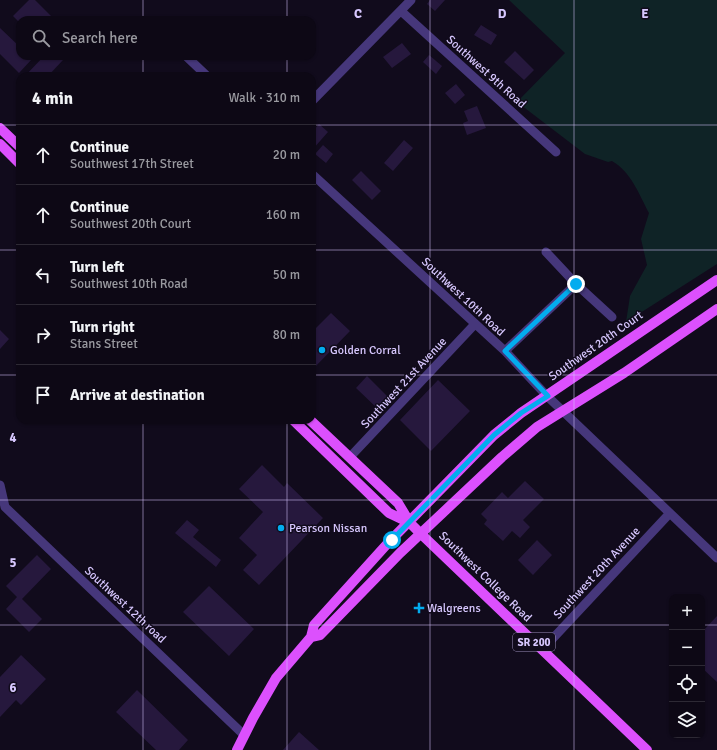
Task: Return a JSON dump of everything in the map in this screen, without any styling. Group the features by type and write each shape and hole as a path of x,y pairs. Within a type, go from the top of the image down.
{"main road":[{"path":"0,128 16,143"},
{"path":"0,144 16,160"},
{"name":"Southwest 20th Court","path":"311,637 314,625 340,595 494,435 521,413 717,280"},
{"path":"237,750 276,678 311,637 320,635 421,534 502,457 537,427 624,373 717,309"},
{"name":"Southwest College Road","path":"296,424 389,513 410,523"},
{"name":"Southwest College Road","path":"314,424 398,503 410,523 421,534 647,750"}],"street":[{"path":"316,97 411,0"},
{"name":"Southwest 9th Road","path":"401,11 556,152"},
{"path":"190,60 203,72"},
{"name":"Southwest 10th Road","path":"316,178 505,351 563,411 717,558"},
{"path":"546,252 576,284 612,317"},
{"path":"505,351 576,284"},
{"name":"Southwest 21st Avenue","path":"350,457 475,324"},
{"name":"Southwest 12th road","path":"0,486 5,507 244,735"},
{"name":"Southwest 20th Avenue","path":"542,650 670,513"}],"green space":[{"path":"509,0 717,0 717,264 626,322 630,296 647,265 641,239 649,213 634,184 619,166 612,161 608,162 585,154 517,102 565,53"}],"building":[{"path":"29,0 35,0 51,16 16,16 16,19 13,16"},
{"path":"430,0 445,0 435,11 427,4"},
{"path":"481,25 497,35 491,45 474,35"},
{"path":"0,28 16,43 16,60 31,60 20,72 18,72 0,54"},
{"path":"402,43 411,54 392,68 383,57"},
{"path":"515,51 534,70 524,80 504,62"},
{"path":"429,55 442,66 436,74 423,62"},
{"path":"40,60 63,60 52,72 29,72"},
{"path":"456,84 465,95 455,104 445,93"},
{"path":"477,106 486,128 467,135 463,123 468,121 464,111"},
{"path":"319,124 328,132 316,146 316,127"},
{"path":"404,140 413,148 393,171 384,163"},
{"path":"323,145 333,154 326,163 316,155"},
{"path":"361,171 381,191 372,200 352,180"},
{"name":"Golden Corral","path":"331,313 350,331 316,366 316,328"},
{"path":"0,330 9,339 0,349"},
{"path":"367,376 390,399 379,410 356,388"},
{"path":"438,380 470,411 431,451 400,420"},
{"name":"Pearson Nissan","path":"262,465 284,487 287,483 323,518 259,585 243,570 257,555 239,538 263,512 239,489"},
{"path":"525,481 544,499 523,520 530,527 520,538 512,531 503,541 484,524 487,520 481,514 502,492 508,498"},
{"path":"187,520 199,530 193,537 221,560 216,567 175,533"},
{"path":"537,540 552,555 533,575 518,560"},
{"path":"37,555 51,569 22,599 42,619 29,632 6,609 17,597 6,586"},
{"path":"209,586 254,629 229,656 183,612"},
{"path":"717,616 717,682 705,671 705,629"},
{"path":"21,655 46,679 21,705 16,700 0,717 0,677"},
{"path":"137,690 188,740 179,750 156,750 116,712"},
{"path":"299,732 319,750 283,750"}],"place":[{"name":"Golden Corral","path":"322,350"},
{"name":"Pearson Nissan","path":"281,528"},
{"name":"Walgreens","path":"419,608"}],"route":[{"path":"392,540 494,435 521,413 548,396 505,351 576,284"}]}
